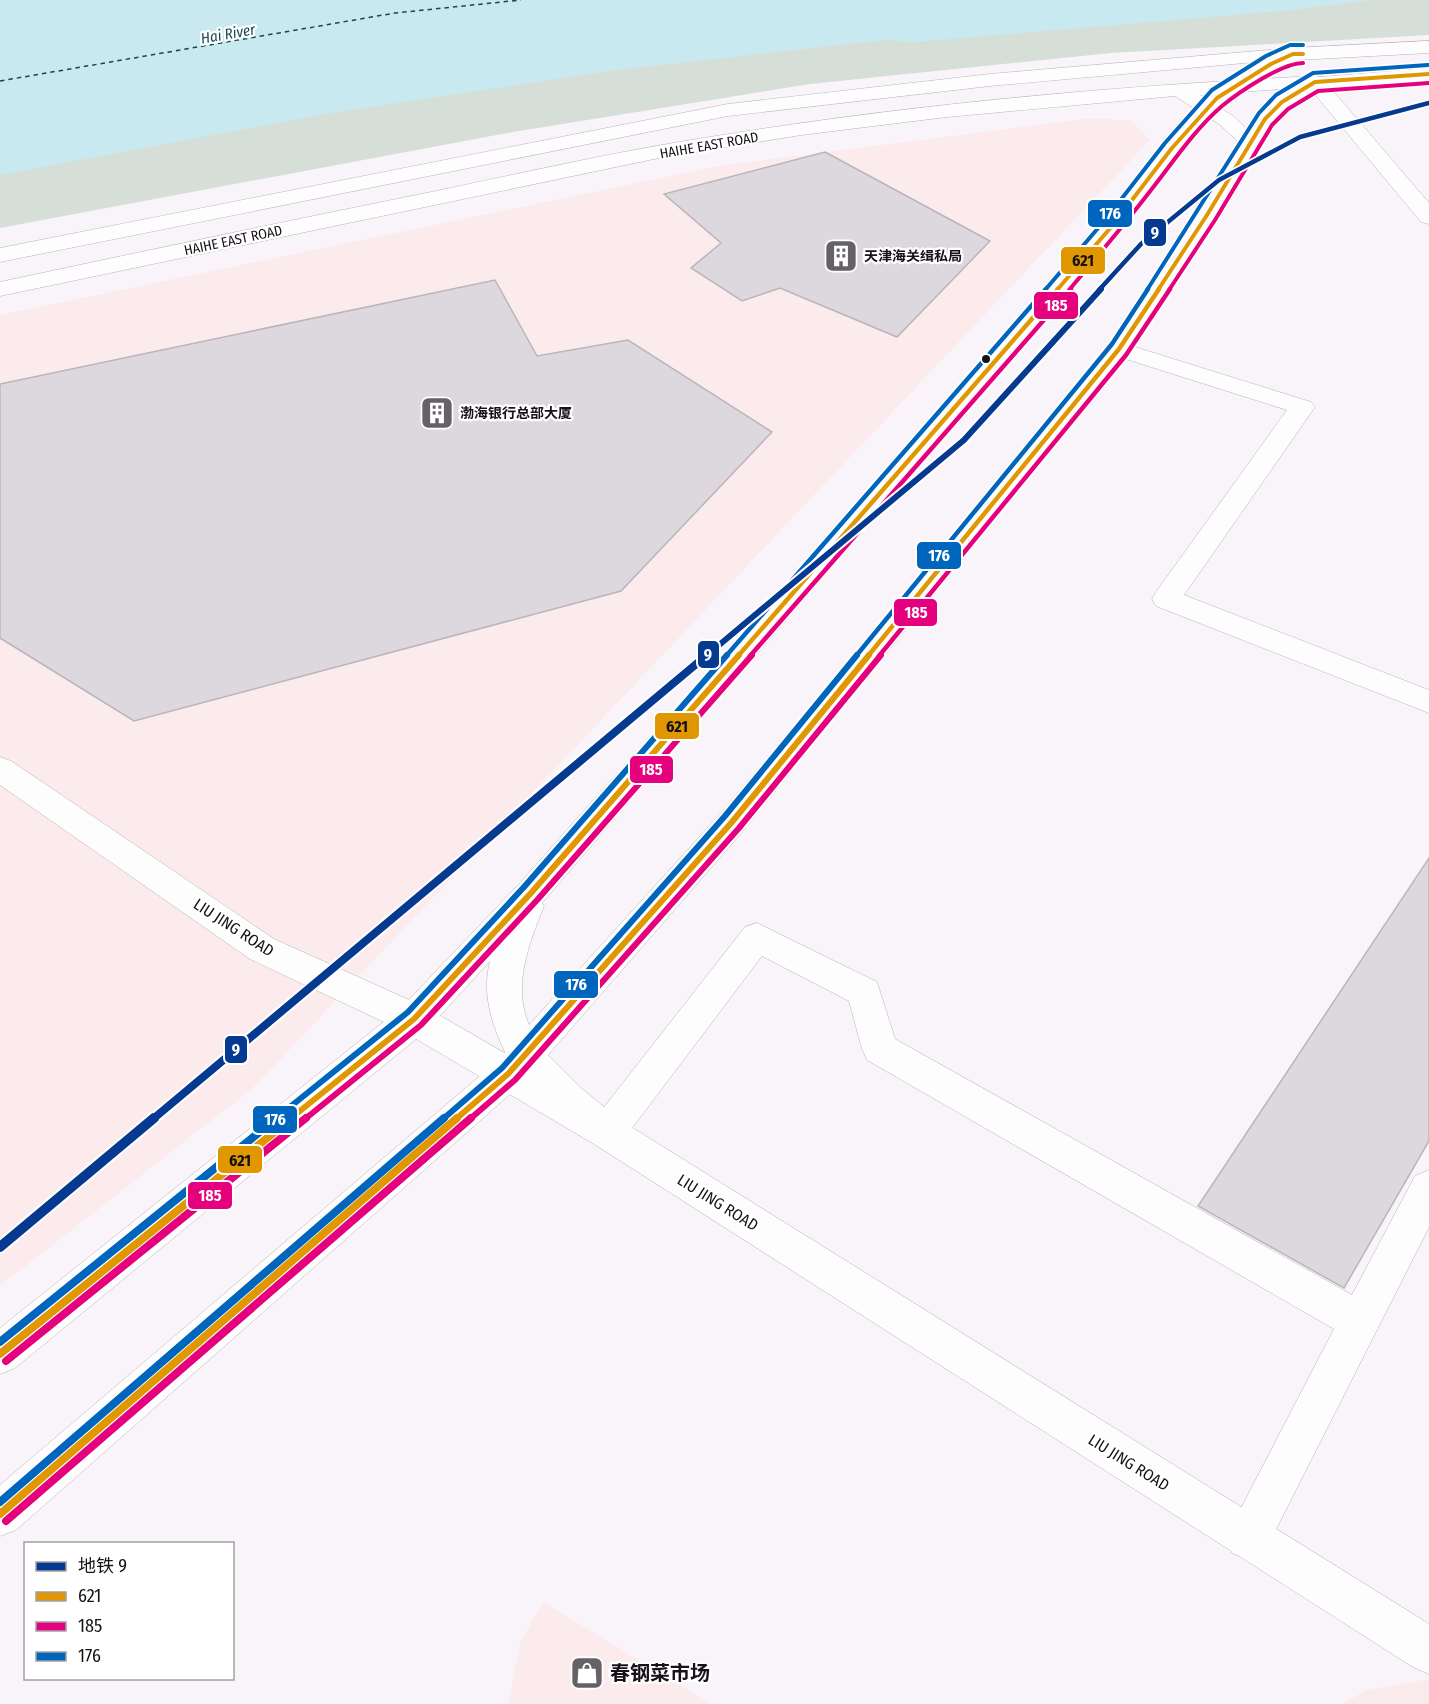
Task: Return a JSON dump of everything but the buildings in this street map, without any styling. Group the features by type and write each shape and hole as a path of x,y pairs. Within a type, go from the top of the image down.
{"main road":[{"name":"HAIHE EAST ROAD","path":"0,255 728,110 978,81 1293,54 1429,48"},
{"path":"0,1354 414,1019 531,893 1007,349 1112,226 1172,148 1208,107 1217,98 1271,64 1293,54"},
{"path":"1131,69 1177,89 1208,107 1251,143"},
{"name":"HAIHE EAST ROAD","path":"0,289 529,178 724,141 877,119 1177,89 1429,74"},
{"path":"0,1514 517,1065 732,822 1119,349 1201,225 1264,118 1282,102 1315,82 1429,217"},
{"path":"1119,349 1302,407 1166,599 1429,702"},
{"name":"LIU JING ROAD","path":"0,769 262,949 517,1065 607,1132 1429,1652"},
{"path":"517,1065 513,1036 506,1015 505,969 531,893"},
{"path":"607,1132 757,937 864,992 880,1049 1360,1321"},
{"path":"1248,1537 1429,1188"}],"shaded area":[{"path":"0,0 1429,0 1429,35 1111,53 810,84 513,132 0,228"},
{"path":"1092,118 1131,121 1150,140 253,1088 0,1286 0,315 724,165"},
{"name":"春钢菜市场","path":"543,1602 711,1704 508,1704 520,1643"},
{"path":"1429,1679 1429,1704 1343,1704 1366,1690"}],"water":[{"name":"Hai River","path":"0,0 1372,0 1292,10 916,42 884,40 616,70 331,113 0,175"}],"ferry route":[{"path":"0,81 395,13 521,0"}],"metro line":[{"name":"9","path":"0,1247 964,440 1141,244 1219,180 1300,137 1429,103"}],"transit line":[{"name":"176","path":"0,1342 408,1012 524,887 1000,343 1105,220 1201,101 1212,90 1266,56 1290,45 1303,45"},
{"name":"621","path":"0,1354 414,1019 531,893 1007,349 1112,226 1172,148 1208,107 1217,98 1271,64 1293,54 1303,54"},
{"name":"185","path":"6,1361 421,1025 538,899 1014,355 1119,232 1179,154 1215,113 1223,105 1275,72 1295,63 1303,63"},
{"name":"176","path":"0,1502 502,1068 725,816 1112,344 1259,113 1276,95 1313,73 1428,65"},
{"name":"621","path":"0,1514 508,1074 732,822 1119,349 1207,215 1265,119 1282,102 1315,82 1429,74"},
{"name":"185","path":"6,1521 515,1080 739,828 1126,355 1215,220 1272,125 1288,109 1318,91 1429,83"}],"place":[{"name":"天津海关缉私局","path":"841,256"},
{"name":"渤海银行总部大厦","path":"437,413"},
{"name":"春钢菜市场","path":"587,1673"}]}
